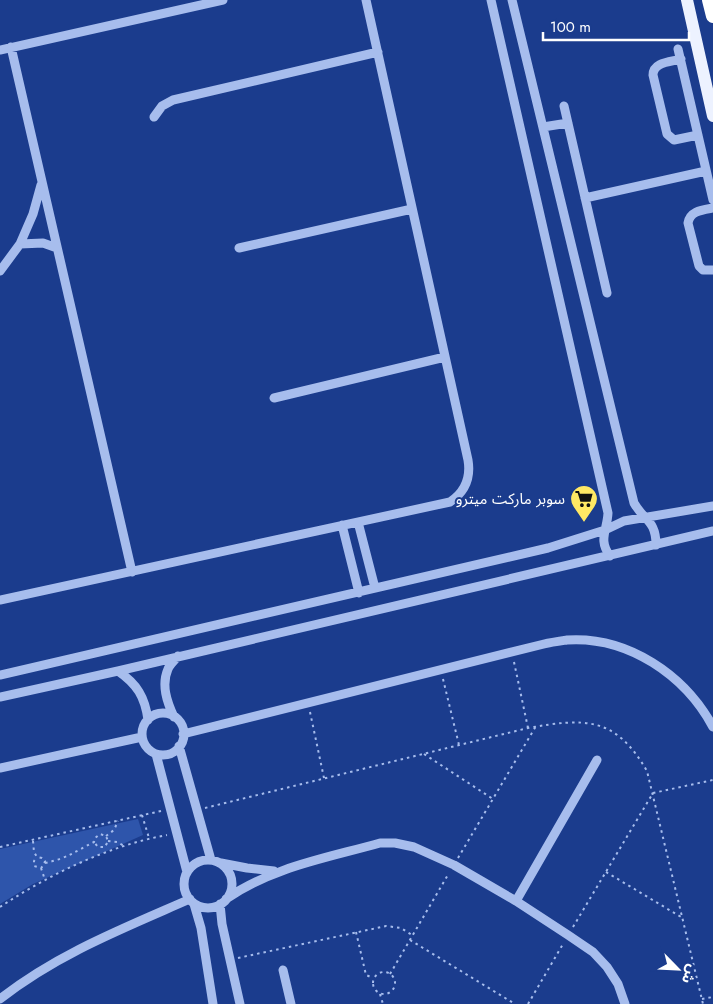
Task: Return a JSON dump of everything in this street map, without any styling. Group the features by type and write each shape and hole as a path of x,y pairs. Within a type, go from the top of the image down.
{"highway":[{"path":"709,0 713,16"}],"main road":[{"path":"687,0 713,116"}],"street":[{"path":"0,50 223,0"},
{"path":"0,600 450,502 459,495 466,485 469,473 468,460 366,0"},
{"path":"491,0 608,513 603,542 604,549 610,556"},
{"path":"512,0 634,503 638,510 654,526 656,545"},
{"path":"11,47 132,572"},
{"path":"678,50 713,200"},
{"path":"154,117 162,106 173,100 378,52"},
{"path":"681,59 657,65 653,70 653,75 668,134 674,140 698,135"},
{"path":"564,106 607,293"},
{"path":"543,127 568,122"},
{"path":"585,198 706,170"},
{"path":"0,271 20,244 33,214 42,183"},
{"path":"239,248 412,208"},
{"path":"713,208 693,214 688,223 698,266 703,270 713,270"},
{"path":"20,244 43,243 57,248"},
{"path":"274,398 446,357"},
{"path":"0,675 548,548 624,522 713,506"},
{"path":"358,522 375,588"},
{"path":"342,525 359,593"},
{"path":"0,697 713,531"},
{"path":"183,734 544,644 568,640 600,642 631,651 659,666 684,686 704,710 713,727"},
{"path":"178,656 168,669 165,688 167,702 174,717 179,721 183,734 180,746 197,810 214,861 225,867 232,883 230,892 223,902 222,924 240,1004"},
{"path":"118,671 129,679 141,695 146,705 148,720"},
{"path":"174,717 160,714 153,716 144,725 142,737 147,747 156,754 166,755 180,746"},
{"path":"0,768 142,737"},
{"path":"156,754 187,872 184,886 202,928 213,1004"},
{"path":"516,901 597,760"},
{"path":"0,1000 47,966 84,945 192,902 207,908 223,902 251,884 277,871 380,843 395,843 414,847 454,865 516,901 594,952 618,984 625,1004"},
{"path":"187,872 197,862 214,861 247,868 277,871"},
{"path":"283,970 291,1004"}],"path":[{"path":"512,652 528,728"},
{"path":"441,670 459,745"},
{"path":"308,703 324,778"},
{"path":"197,810 536,726 557,722 579,721 601,726 620,736 636,752 647,771 703,1004"},
{"path":"390,974 536,726"},
{"path":"423,754 493,799"},
{"path":"528,1004 652,793 713,780"},
{"path":"0,847 171,809"},
{"path":"142,815 148,838"},
{"path":"41,868 45,863 70,856 94,842 97,836 104,834 106,836 114,830 118,820"},
{"path":"0,907 71,867 148,838 177,833"},
{"path":"94,842 98,847 105,847 108,841 106,836"},
{"path":"33,840 34,852 37,857 44,859 45,863"},
{"path":"108,841 117,842 124,846"},
{"path":"37,857 34,861 34,866 41,868"},
{"path":"41,868 45,880"},
{"path":"606,872 682,918"},
{"path":"230,960 391,926 401,928 412,935"},
{"path":"356,932 366,975 374,978"},
{"path":"410,940 515,1004"},
{"path":"380,994 386,994 394,988 395,982 390,974 384,972 374,978 375,990 380,994 383,1004"},
{"path":"702,999 713,997"}],"shaded area":[{"path":"138,819 143,835 33,884 0,904 0,849"}],"place":[{"name":"سوبر ماركت ميترو","path":"584,523"}]}
